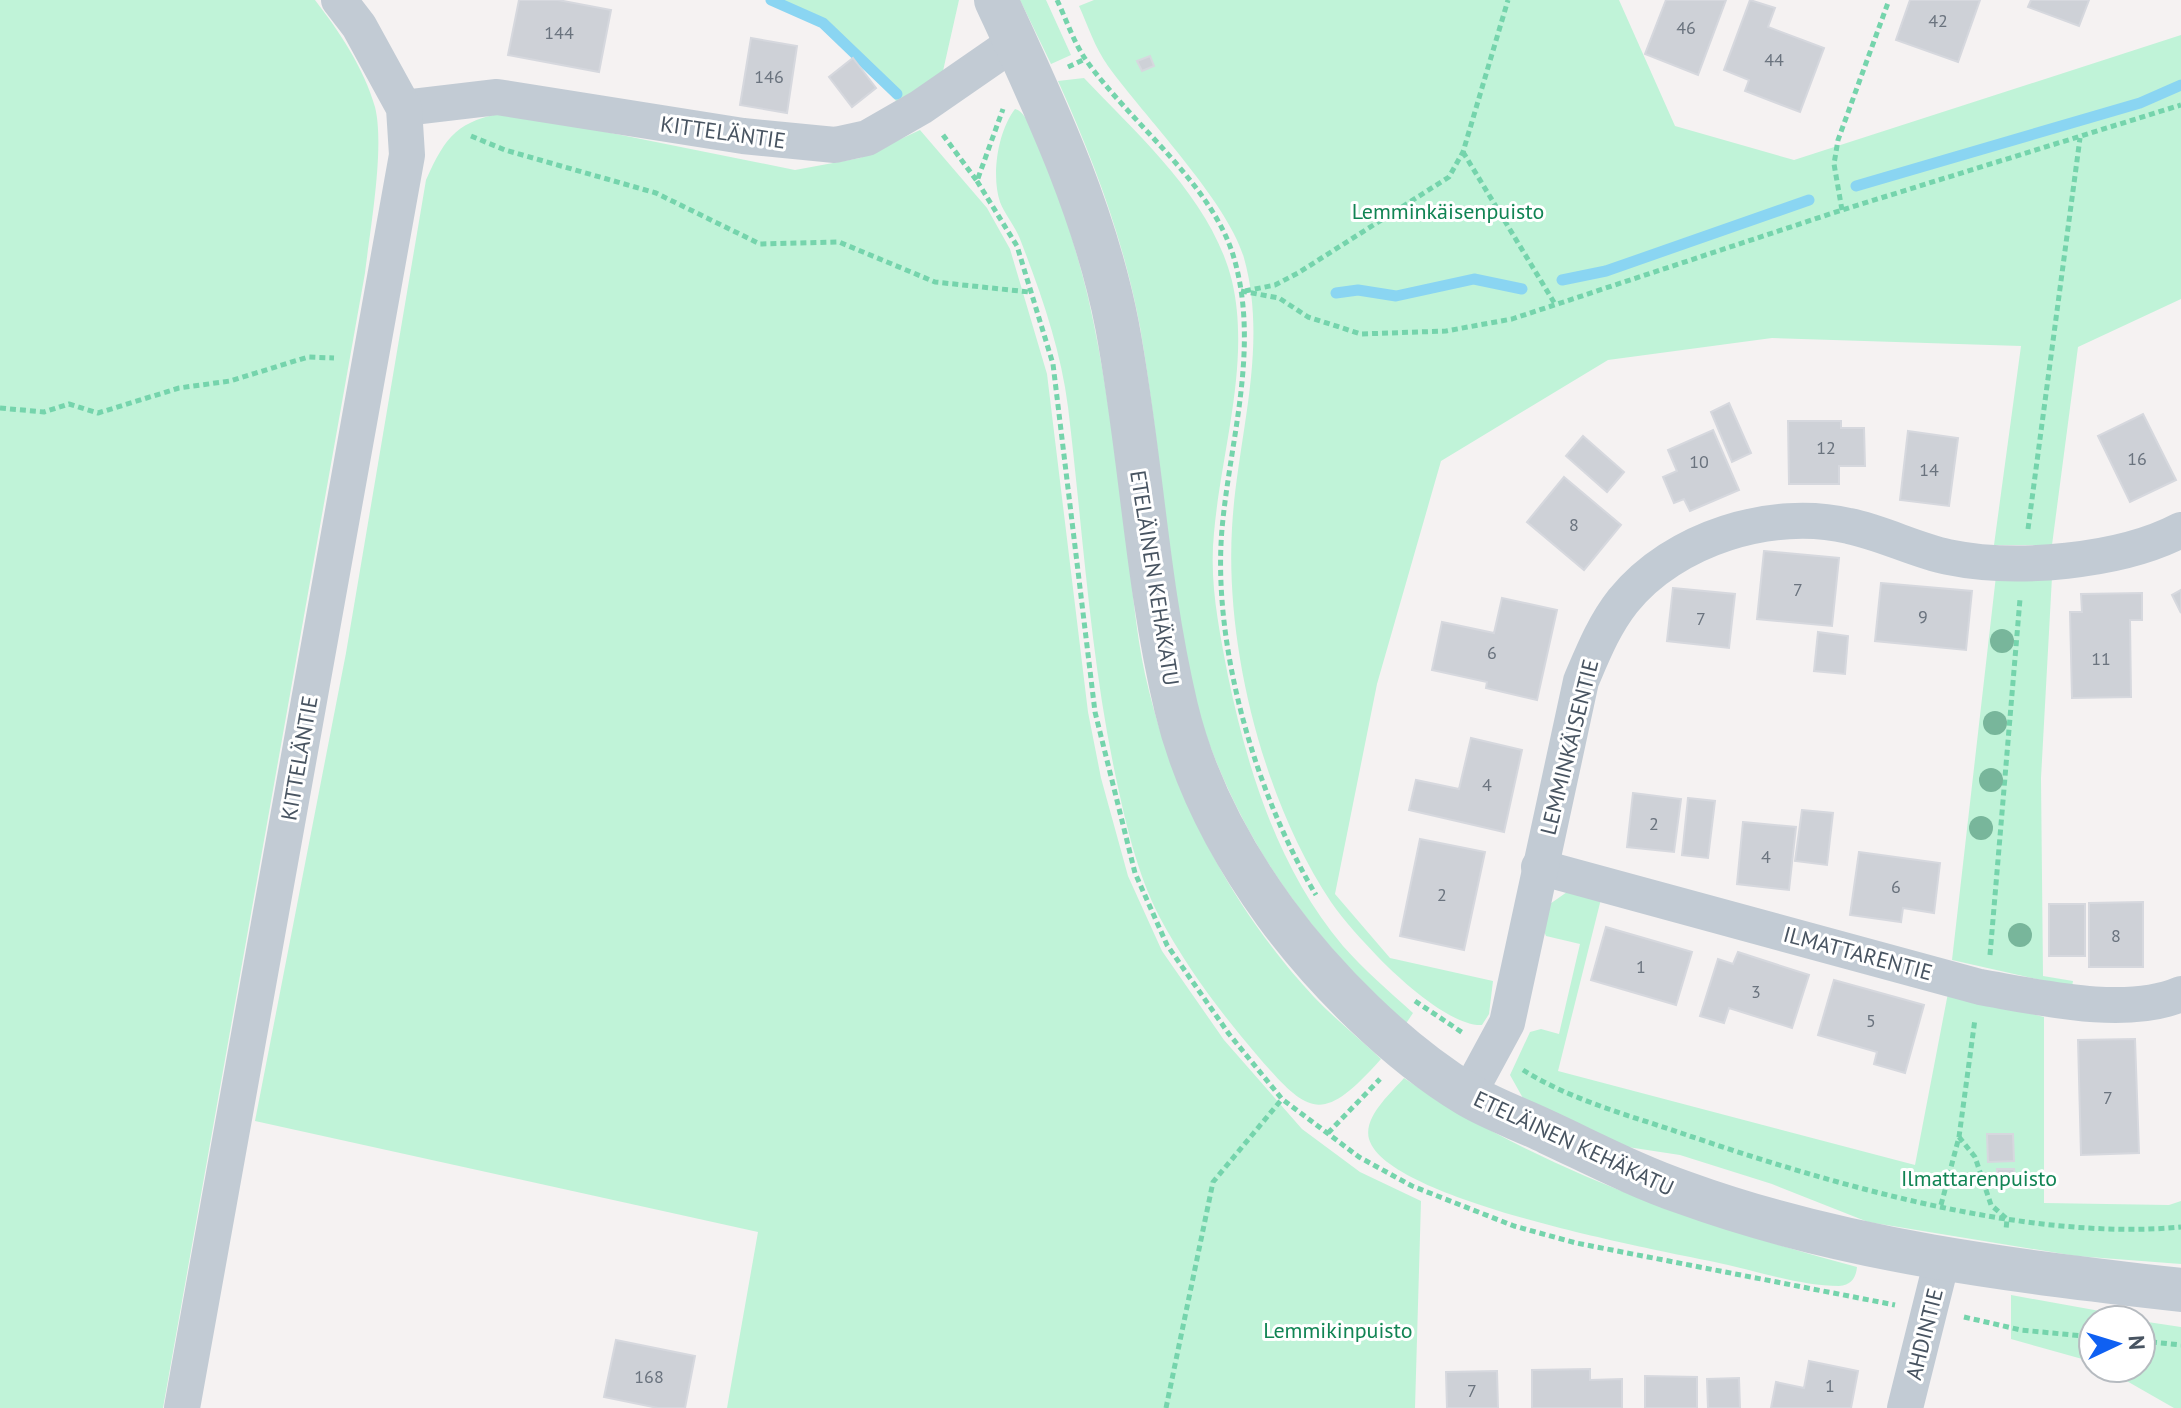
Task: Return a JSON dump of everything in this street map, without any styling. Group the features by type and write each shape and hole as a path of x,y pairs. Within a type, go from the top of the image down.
{"street":[{"name":"KITTELÄNTIE","path":"182,1408 407,155 404,108 359,26 339,0"},
{"name":"ETELÄINEN KEHÄKATU","path":"996,0 1089,219 1117,322 1157,622 1177,713 1210,804 1236,855 1266,900 1330,981 1408,1049 1468,1095 1685,1193 1741,1211 1942,1260 2000,1270 2181,1290"},
{"name":"KITTELÄNTIE","path":"404,108 497,97 743,136 835,145 867,138 921,107 1015,42"},
{"name":"LEMMINKÄISENTIE","path":"1468,1095 1507,1023 1581,681 1599,638 1624,599 1672,558 1731,530 1797,520 1848,525 1947,556 1984,561 2071,559 2120,552 2181,530"},
{"name":"ILMATTARENTIE","path":"1539,867 1980,987 2045,999 2131,1005 2181,994"},
{"name":"AHDINTIE","path":"1905,1408 1932,1311 1942,1260"}],"path":[{"path":"1057,0 1085,59 1209,209 1233,256 1241,291"},
{"path":"1241,291 1275,285 1298,273 1449,177 1463,152 1508,0"},
{"path":"1842,210 1834,164 1838,140 1889,0"},
{"path":"1241,291 1279,298 1308,317 1361,334 1446,331 1512,319 1842,210 2181,105"},
{"path":"921,107 977,181 1017,246 1053,364 1095,712 1135,873 1167,945 1229,1034 1282,1099 1359,1157 1399,1179 1514,1226 1576,1243 2021,1330 2077,1335"},
{"path":"462,132 505,150 656,193 760,244 839,242 935,282 1029,292"},
{"path":"977,181 993,134"},
{"path":"1463,152 1555,304"},
{"path":"0,408 44,412 69,404 98,413 179,388 230,381 308,357 371,361"},
{"path":"1941,1205 1959,1137 1976,1011"},
{"path":"1166,1408 1213,1182 1282,1099"},
{"path":"1959,1137 1975,1157 1991,1205 2007,1219"},
{"path":"2157,1343 2181,1345"}],"green space":[{"path":"0,0 315,0 358,64 375,107 378,124 376,189 365,273 163,1408 0,1408"},
{"path":"779,0 959,0 943,71 902,108 837,32"},
{"path":"1020,0 1046,0 1071,55 1051,64"},
{"name":"Lemminkäisenpuisto","path":"1094,0 1619,0 1675,126 1794,160 2181,35 2181,299 2078,347 2052,545 1994,545 2021,346 1772,338 1608,360 1441,461 1377,684 1335,894 1390,958 1493,981 1489,1014 1482,1025 1470,1024 1441,1010 1412,989 1342,917 1307,862 1268,771 1243,673 1231,574 1235,494 1253,359 1251,292 1244,258 1221,211 1103,59 1079,6"},
{"path":"1084,78 1150,146 1191,196 1222,251 1232,281 1238,343 1233,407 1214,533 1213,569 1218,623 1236,712 1256,784 1301,885 1343,946 1413,1013 1405,1025 1345,963 1293,899 1229,792 1204,729 1192,685 1180,618 1150,389 1133,295 1106,202 1058,81"},
{"path":"1015,109 1025,117 1048,163 1088,297 1112,428 1142,659 1175,775 1212,854 1259,929 1314,997 1381,1059 1344,1095 1329,1103 1316,1104 1303,1100 1290,1090 1229,1022 1169,934 1138,866 1107,732 1068,407 1060,364 1035,280 997,191 996,167 1000,141"},
{"name":"Lemmikinpuisto","path":"507,112 795,170 860,158 920,130 987,208 1010,249 1047,374 1088,712 1101,778 1128,876 1162,951 1224,1040 1302,1129 1360,1172 1421,1201 1415,1408 727,1408 758,1232 255,1121 346,653 426,180 440,152 456,132 476,120"},
{"path":"1996,576 2052,577 2041,778 2043,976 2073,981 2072,987 1952,960"},
{"name":"Ilmattarenpuisto","path":"1567,892 1601,899 1558,1071 1915,1165 1948,993 2044,1017 2044,1203 2169,1205 2181,1201 2181,1264 2076,1256 1868,1222 1772,1184 1680,1155 1621,1146 1524,1100 1510,1075 1530,1032 1541,1029 1559,1034 1580,944 1546,936 1542,927 1547,906"},
{"path":"1404,1078 1456,1111 1565,1167 1680,1213 1857,1267 1855,1274 1850,1282 1839,1286 1794,1281 1528,1219 1423,1183 1387,1162 1369,1139 1368,1131 1374,1114"},
{"path":"2011,1295 2077,1307 2077,1358 2011,1339"},
{"path":"2157,1323 2181,1327 2181,1408 2174,1408 2132,1384 2157,1384"}],"building":[{"path":"519,0 558,0 611,10 599,72 508,55"},
{"path":"1666,0 1726,0 1698,75 1645,54"},
{"path":"1750,0 1775,8 1768,27 1824,48 1800,112 1745,91 1749,80 1724,70"},
{"path":"1910,0 1980,0 1958,62 1896,40"},
{"path":"2031,0 2089,0 2079,26 2028,7"},
{"path":"751,38 797,46 787,113 740,105"},
{"path":"1150,56 1154,66 1142,71 1137,61"},
{"path":"853,58 876,88 852,107 829,77"},
{"path":"1729,403 1751,453 1732,462 1711,412"},
{"path":"2143,414 2176,480 2130,502 2098,436"},
{"path":"1788,421 1841,421 1841,428 1864,428 1865,466 1839,466 1839,484 1789,484"},
{"path":"1713,430 1739,490 1690,511 1684,499 1674,503 1663,477 1677,471 1668,450"},
{"path":"1908,431 1958,438 1949,506 1900,500"},
{"path":"1583,436 1624,472 1607,492 1566,456"},
{"path":"1564,477 1621,525 1584,570 1527,522"},
{"path":"1764,551 1839,558 1832,626 1757,619"},
{"path":"1881,583 1972,591 1966,650 1875,641"},
{"path":"1673,588 1735,594 1729,648 1667,641"},
{"path":"2181,590 2181,613 2172,595"},
{"path":"2142,593 2142,620 2130,620 2131,697 2072,698 2070,612 2082,612 2081,594"},
{"path":"1502,598 1557,610 1537,700 1486,688 1487,682 1432,670 1442,622 1494,633"},
{"path":"1818,632 1848,636 1845,674 1814,671"},
{"path":"1471,738 1522,750 1504,832 1409,810 1416,780 1459,789"},
{"path":"1633,793 1681,799 1674,852 1627,847"},
{"path":"1688,798 1715,801 1708,858 1682,855"},
{"path":"1802,810 1833,813 1827,865 1795,861"},
{"path":"1743,822 1796,827 1789,890 1737,884"},
{"path":"1420,839 1485,852 1464,950 1400,936"},
{"path":"1859,852 1940,863 1934,913 1903,908 1901,922 1850,915"},
{"path":"2143,902 2143,967 2089,967 2089,903"},
{"path":"2049,904 2085,904 2085,956 2049,956"},
{"path":"1606,927 1692,952 1676,1005 1591,980"},
{"path":"1738,952 1809,975 1792,1028 1729,1008 1724,1023 1700,1016 1718,959 1733,964"},
{"path":"1834,980 1924,1005 1905,1073 1874,1064 1877,1052 1818,1035"},
{"path":"2135,1039 2139,1153 2081,1155 2078,1040"},
{"path":"1987,1134 2013,1134 2014,1161 1988,1162"},
{"path":"1997,1169 2014,1169 2015,1180 1997,1180"},
{"path":"616,1340 695,1356 685,1408 658,1408 604,1397"},
{"path":"1809,1361 1858,1371 1851,1408 1771,1408 1776,1382 1804,1388"},
{"path":"1590,1369 1590,1380 1622,1379 1622,1408 1532,1408 1532,1370"},
{"path":"1497,1371 1498,1408 1447,1408 1446,1372"},
{"path":"1645,1376 1697,1377 1697,1408 1645,1408"},
{"path":"1739,1378 1740,1408 1708,1408 1707,1379"}],"waterway":[{"path":"771,0 823,23 897,94"},
{"path":"1856,186 2140,103 2181,85"},
{"path":"1562,280 1606,271 1809,200"},
{"path":"1336,293 1358,290 1396,296 1474,279 1522,289"}]}
